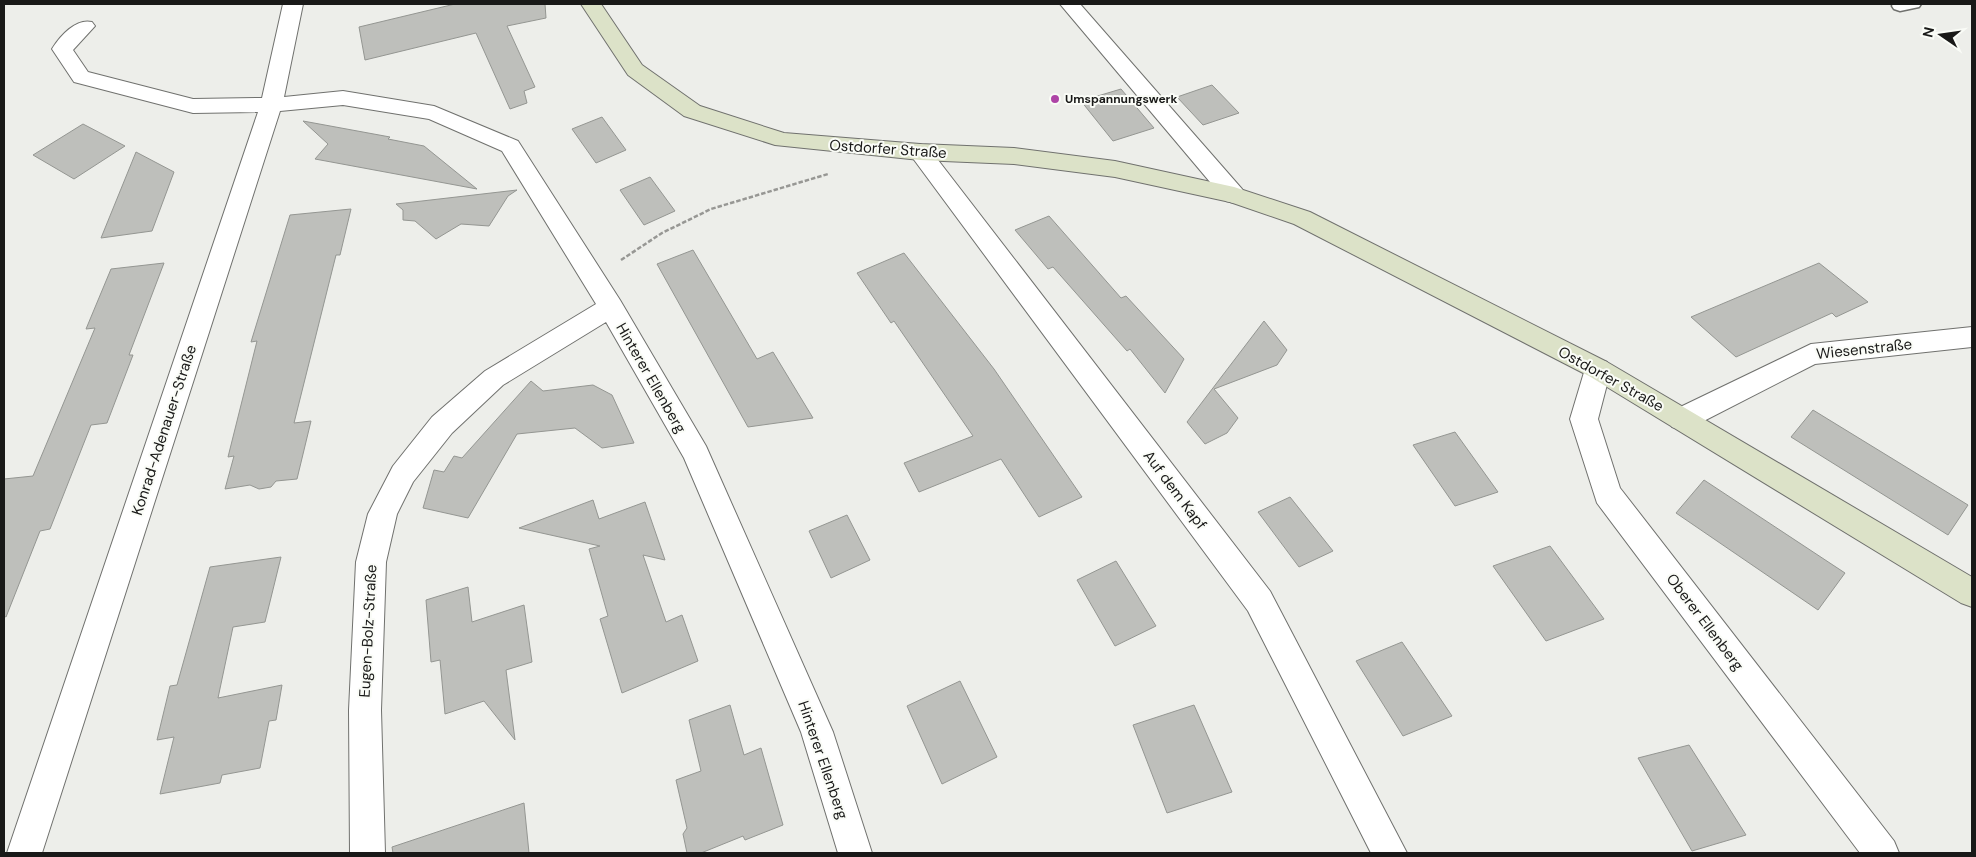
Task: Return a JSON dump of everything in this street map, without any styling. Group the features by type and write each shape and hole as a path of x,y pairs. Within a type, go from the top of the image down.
{"street":[{"name":"Konrad-Adenauer-Straße","path":"24,853 271,105 292,4"},
{"name":"Ostdorfer Straße","path":"592,4 636,70 692,110 782,140 920,152 1014,156 1115,169 1234,195 1302,218 1598,369 1972,593"},
{"path":"1070,4 1234,195"},
{"name":"Hinterer Ellenberg","path":"85,26 62,49 81,77 193,106 271,105 343,98 434,113 510,146 610,307 696,454 817,732 854,853"},
{"name":"Auf dem Kapf","path":"920,152 1259,601 1390,853"},
{"name":"Eugen-Bolz-Straße","path":"367,853 365,710 370,562 382,514 403,474 437,432 494,378 610,307"},
{"name":"Wiesenstraße","path":"1682,419 1811,354 1972,337"},
{"name":"Oberer Ellenberg","path":"1598,369 1584,418 1607,494 1882,853"}],"path":[{"path":"593,279 662,233 711,209 842,169 878,149"}],"building":[{"path":"455,4 545,4 546,18 507,26 535,87 524,91 527,103 510,109 476,33 365,60 359,27"},
{"path":"1212,85 1239,113 1203,125 1177,97"},
{"path":"1121,89 1154,128 1113,141 1081,101"},
{"path":"602,117 626,150 596,163 572,129"},
{"path":"303,121 390,137 388,139 424,146 477,189 315,159 328,144"},
{"path":"83,124 125,146 74,179 33,155"},
{"path":"136,152 174,172 152,231 101,238"},
{"path":"650,177 675,211 644,225 620,190"},
{"path":"517,190 508,196 489,226 461,224 436,239 415,221 403,220 403,210 396,204"},
{"path":"351,209 340,255 336,255 294,423 311,421 297,479 276,481 271,487 259,489 250,485 225,489 234,456 228,457 257,341 251,342 290,215"},
{"path":"1049,216 1121,298 1126,296 1184,359 1165,393 1130,349 1127,351 1053,267 1048,269 1015,230"},
{"path":"693,250 757,359 773,352 813,418 748,427 657,264"},
{"path":"904,253 994,369 1082,497 1039,517 1001,459 919,492 904,463 973,436 894,321 891,323 857,273"},
{"path":"164,263 129,355 133,355 107,423 91,425 50,529 40,531 6,617 4,616 4,479 33,476 95,328 86,329 111,269"},
{"path":"1819,263 1868,302 1836,317 1832,313 1736,357 1691,317"},
{"path":"1264,321 1287,350 1277,365 1214,389 1238,418 1227,433 1205,444 1187,422"},
{"path":"531,381 543,391 593,385 612,395 634,443 602,448 575,428 517,434 468,518 423,508 434,470 444,472 454,456 462,458"},
{"path":"1813,410 1968,505 1948,535 1791,437"},
{"path":"1455,432 1498,492 1455,506 1413,445"},
{"path":"1704,480 1845,573 1818,610 1676,513"},
{"path":"1290,497 1333,551 1299,567 1258,512"},
{"path":"593,500 599,519 645,502 665,560 643,555 666,622 682,615 698,661 622,693 600,619 608,616 589,549 600,546 519,528"},
{"path":"847,515 870,560 831,578 809,531"},
{"path":"1550,546 1604,619 1546,641 1493,566"},
{"path":"281,557 265,622 233,627 218,698 282,685 276,720 269,721 260,768 222,775 220,783 160,794 174,737 157,740 170,686 177,685 210,567"},
{"path":"1116,561 1156,626 1115,646 1077,580"},
{"path":"468,587 472,622 524,605 532,662 506,670 515,740 484,701 445,714 440,660 431,662 426,600"},
{"path":"1402,642 1452,716 1403,736 1356,661"},
{"path":"960,681 997,757 942,784 907,706"},
{"path":"730,705 744,755 761,748 783,825 745,840 743,836 701,853 687,853 683,834 687,828 676,780 701,771 689,720"},
{"path":"1194,705 1232,792 1167,813 1133,725"},
{"path":"1689,745 1746,835 1692,851 1638,758"},
{"path":"524,803 529,853 393,853 392,847"}],"place":[{"name":"Umspannungswerk","path":"1055,99"}]}
